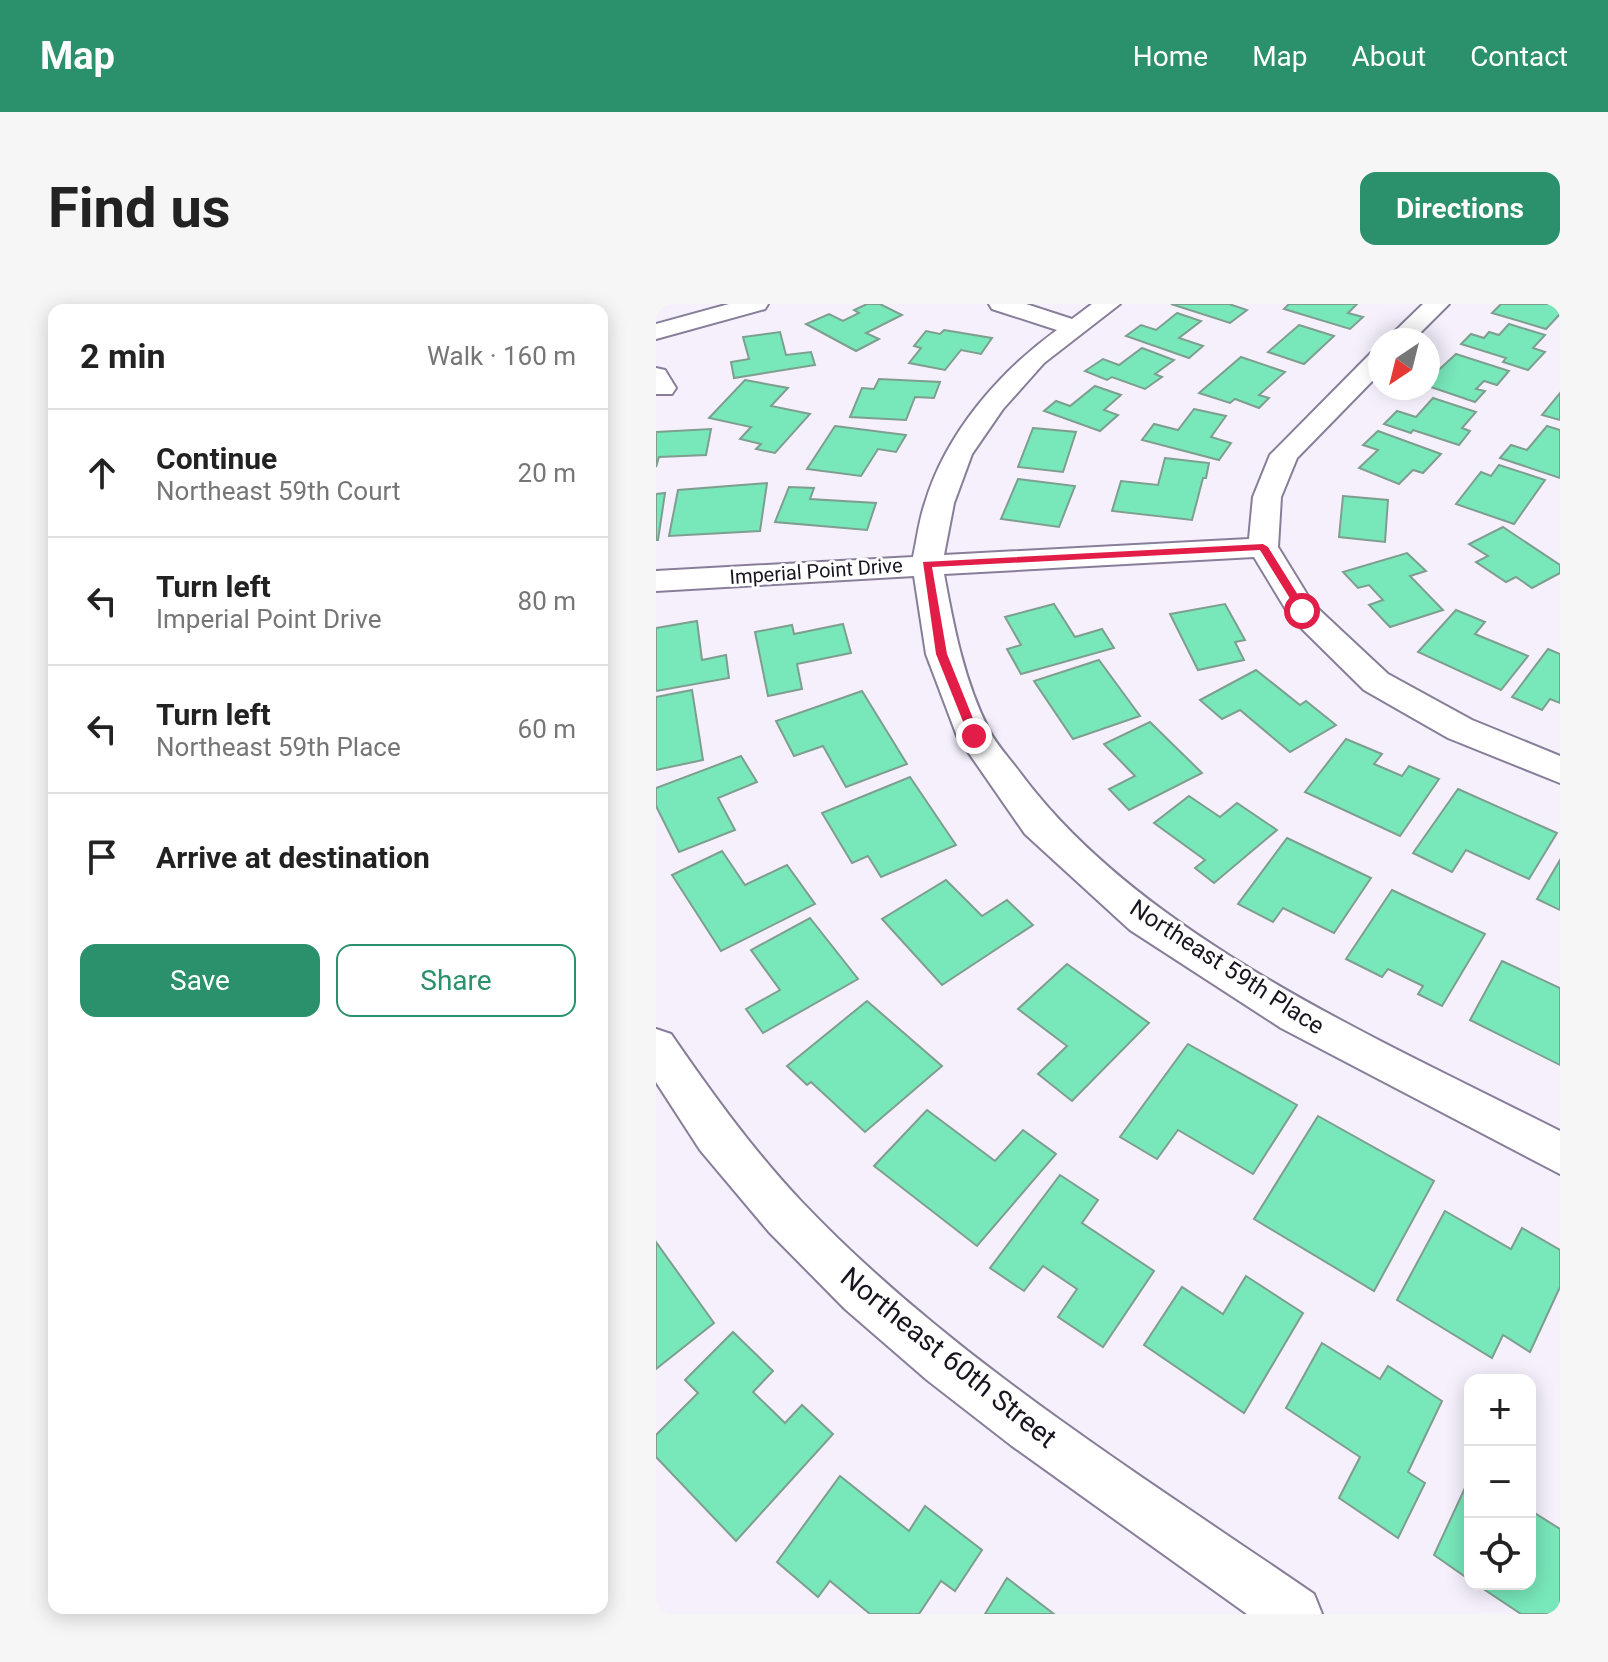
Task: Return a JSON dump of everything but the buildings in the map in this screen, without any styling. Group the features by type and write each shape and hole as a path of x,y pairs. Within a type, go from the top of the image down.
{"street":[{"path":"656,332 756,304"},
{"path":"1001,304 1076,328"},
{"path":"927,564 939,503 958,454 994,403 1035,358 1108,304"},
{"path":"1412,328 1437,304"},
{"path":"1368,370 1284,455 1267,497 1263,547 1302,611 1376,682 1460,729 1560,770"},
{"name":"Imperial Point Drive","path":"656,581 1263,547"},
{"name":"Northeast 59th Place","path":"927,564 942,654 974,736 1038,824 1144,919 1296,1016 1560,1154"},
{"name":"Northeast 60th Street","path":"656,1047 751,1183 861,1292 989,1397 1294,1614"}],"route":[{"path":"974,736 942,654 927,564 1263,547 1302,611"}]}
